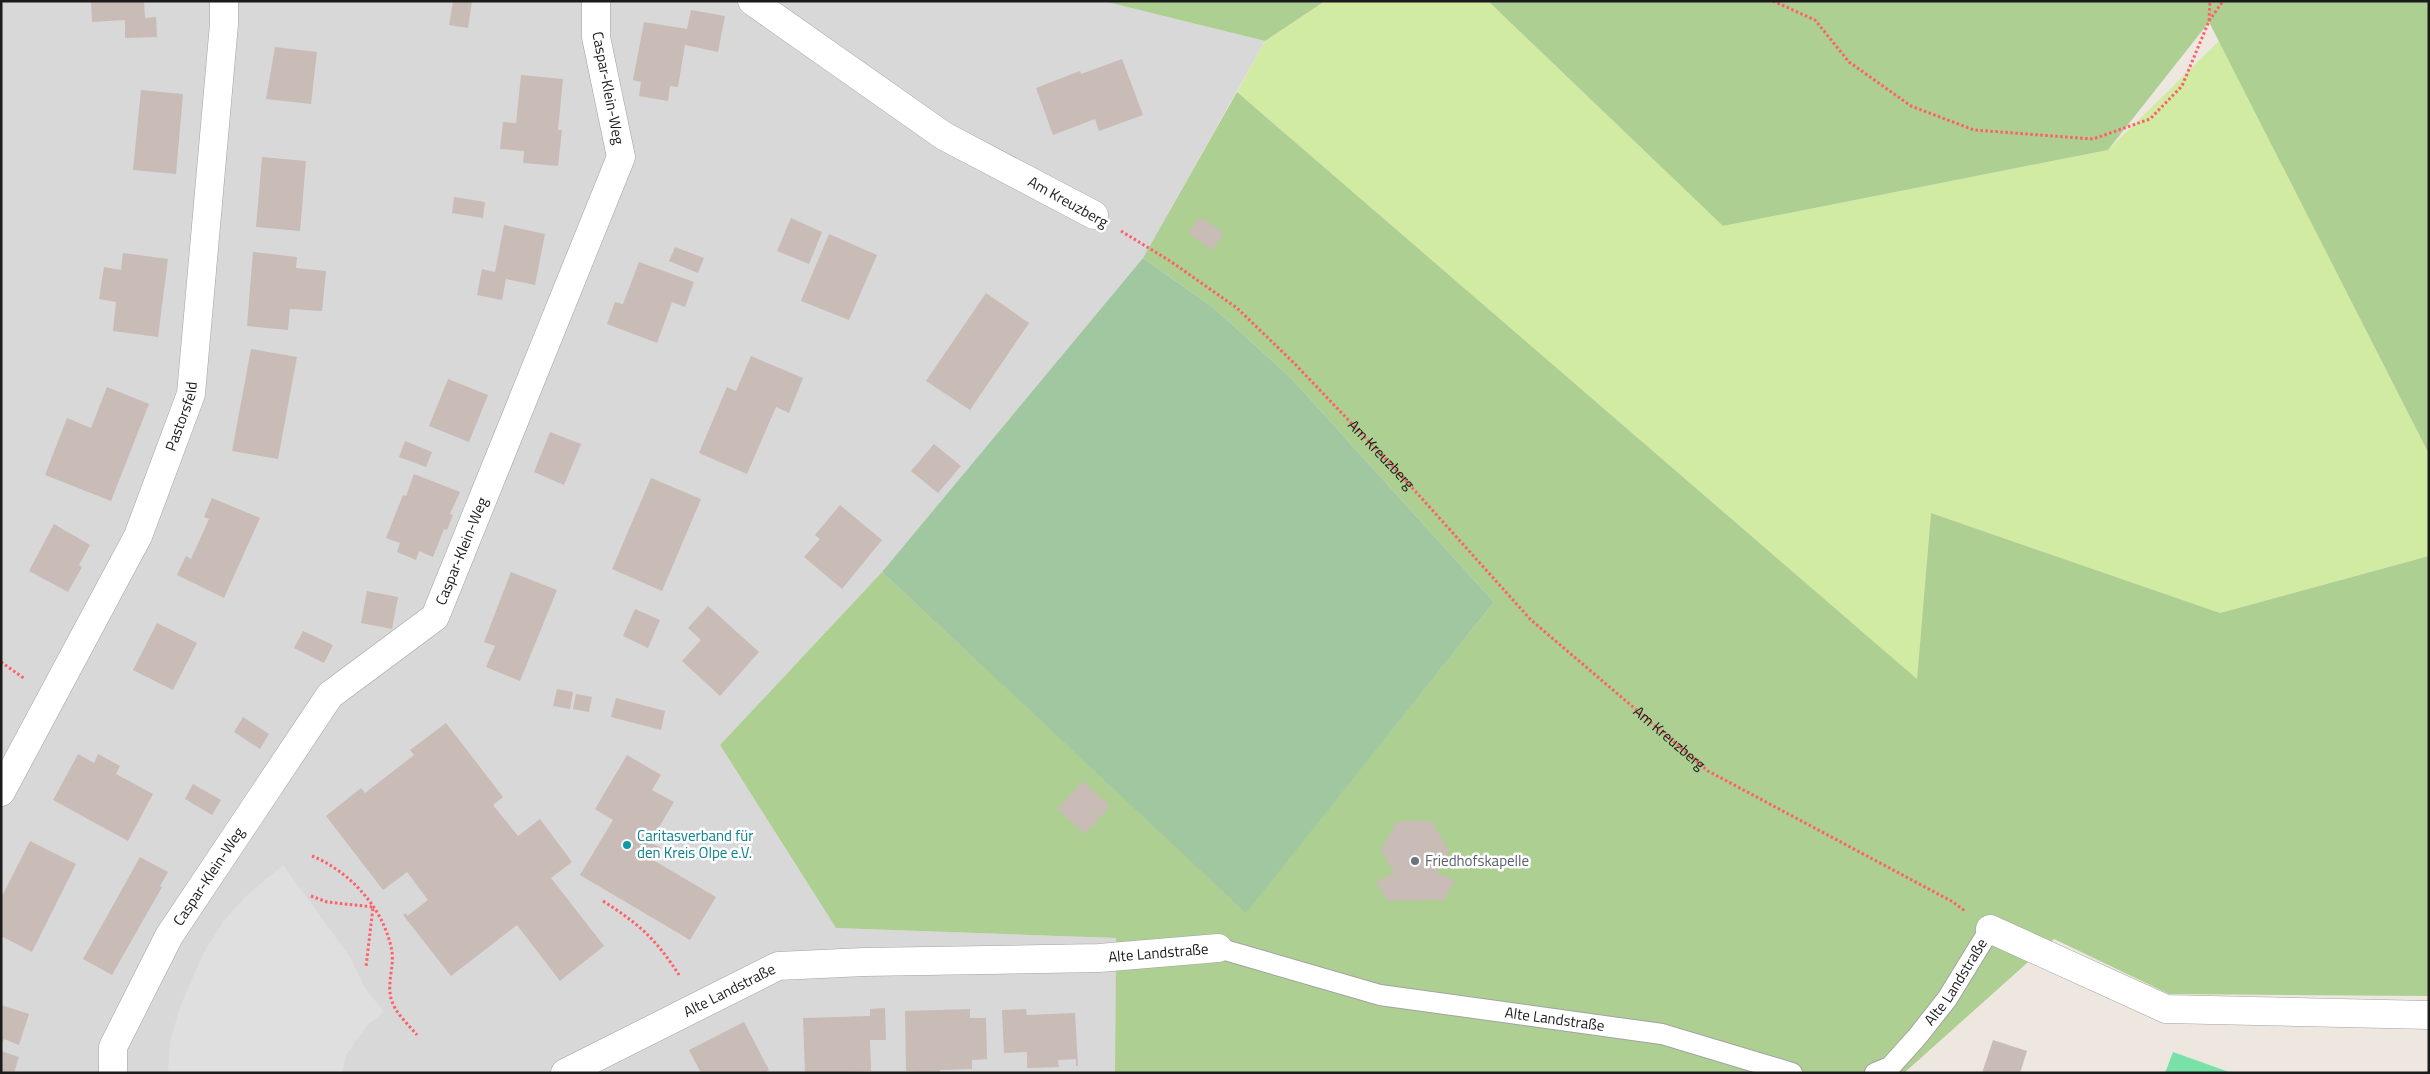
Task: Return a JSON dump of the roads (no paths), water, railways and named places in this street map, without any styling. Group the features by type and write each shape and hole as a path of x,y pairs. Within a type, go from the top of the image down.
{"street":[{"name":"Pastorsfeld","path":"1,792 138,536 191,394 224,24 224,1"},
{"name":"Caspar-Klein-Weg","path":"113,1073 113,1047 169,936 330,695 435,617 621,157 596,36 596,1"},
{"name":"Am Kreuzberg","path":"752,1 944,136 1094,215"},
{"path":"1990,929 2166,1009 2429,1015"},
{"name":"Alte Landstraße","path":"565,1073 778,966 864,962 1099,958 1218,948"}],"lane":[{"name":"Alte Landstraße","path":"1875,1073 1890,1067 1917,1037 1947,999 1990,929"},
{"name":"Alte Landstraße","path":"1218,948 1380,995 1662,1034 1792,1073"}],"place":[{"name":"Caritasverband für den Kreis Olpe e.V.","path":"627,845"},
{"name":"Friedhofskapelle","path":"1415,861"}]}
